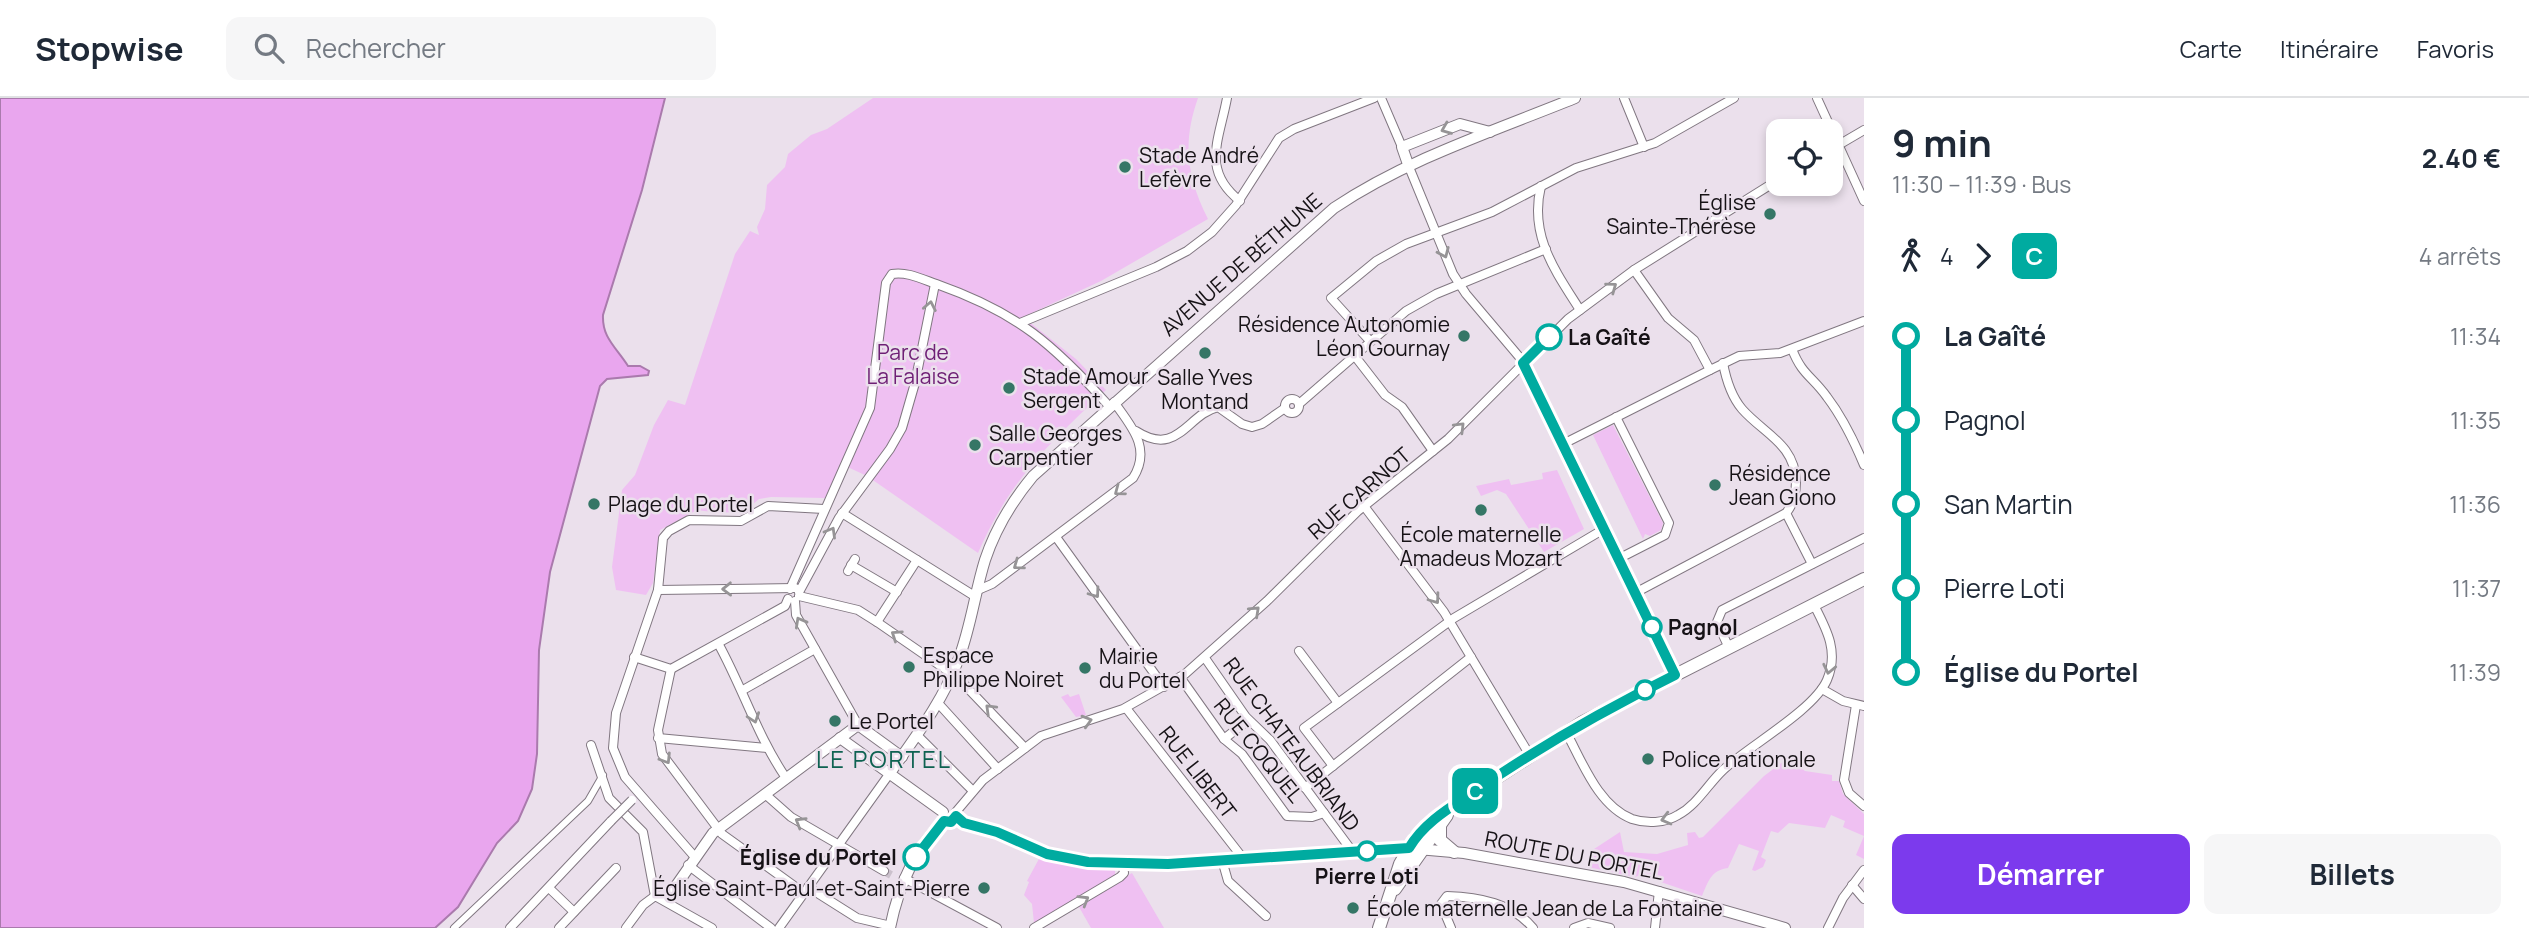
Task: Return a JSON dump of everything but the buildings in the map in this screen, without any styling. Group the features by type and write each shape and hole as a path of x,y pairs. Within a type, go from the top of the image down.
{"main road":[{"path":"1379,928 1391,895 1396,870 1419,849 1428,831 1465,798 1566,732 1864,579"},
{"path":"1391,895 1439,820"},
{"path":"1439,820 1440,840 1454,852"}],"street":[{"path":"1227,98 1217,170 1222,186 1240,201"},
{"path":"1020,323 1172,260 1212,232 1240,201 1271,148 1282,136 1374,98"},
{"path":"1381,98 1459,285 1523,363 1675,675"},
{"name":"AVENUE DE BÉTHUNE","path":"890,773 938,703 952,674 991,544 1020,493 1039,470 1320,218 1368,187 1409,167 1575,98"},
{"path":"1624,98 1644,148"},
{"path":"1370,341 1331,298 1376,261 1435,232 1492,212 1585,165 1644,148 1734,98"},
{"path":"1816,98 1824,119"},
{"path":"1402,147 1460,124 1490,132"},
{"path":"1469,126 1473,135 1470,141"},
{"path":"1843,143 1864,130"},
{"path":"1843,163 1864,201"},
{"path":"1541,186 1536,220 1546,249 1580,310"},
{"name":"RUE CARNOT","path":"949,816 972,790 1044,734 1126,708 1180,677 1205,658 1364,506 1433,452 1580,310 1634,270 1766,188"},
{"path":"902,757 858,724 794,612 793,594 824,509 870,408 886,283 890,276 902,273 935,284 987,304 1020,323 1064,356 1136,431 1152,438 1171,438 1218,407 1245,426 1256,427 1285,408 1289,413 1295,413 1299,404 1406,311 1459,285 1546,249"},
{"path":"1634,270 1668,318 1696,343 1710,370"},
{"path":"634,657 671,669 719,645 785,606 842,513 902,428 915,383 935,284"},
{"path":"1563,444 1739,356 1766,356 1792,349 1864,321"},
{"path":"1792,349 1802,372 1828,398 1855,443 1864,465"},
{"path":"1354,355 1385,395 1402,407 1433,452"},
{"path":"1635,593 1786,513 1796,487 1791,456 1782,444 1741,407 1729,386 1723,363"},
{"path":"1616,417 1669,523 1662,537 1618,559"},
{"path":"842,513 917,560 977,593 1133,478 1141,451 1136,431"},
{"path":"1855,443 1864,439"},
{"path":"771,928 691,860 635,797 618,765 612,739 616,713 658,590 663,538 668,531 690,520 741,521 770,505 824,509"},
{"path":"1364,506 1450,621 1530,754"},
{"path":"1786,513 1812,564"},
{"path":"1333,766 1304,728 1450,621 1604,529"},
{"path":"1056,537 1164,687"},
{"path":"1729,648 1717,622 1722,610 1864,538"},
{"path":"877,622 917,560"},
{"path":"852,565 897,592"},
{"path":"658,590 793,594 858,610 952,674 1005,723 1025,748"},
{"path":"1566,732 1600,791 1613,808 1633,820 1660,821 1686,810 1723,770 1822,689 1830,671 1832,647 1814,605"},
{"path":"719,645 743,690 767,748 786,778"},
{"path":"743,690 815,649"},
{"path":"1299,651 1338,703"},
{"path":"1305,788 1471,657"},
{"name":"RUE CHATEAUBRIAND","path":"1205,658 1248,720 1267,737 1352,852"},
{"path":"671,669 658,738 662,754 717,829 806,890 854,917 890,927 900,879 928,839 949,816"},
{"name":"RUE COQUEL","path":"1180,677 1224,739 1242,754 1289,817 1312,817 1324,813"},
{"path":"1822,689 1860,705 1844,780 1849,793 1864,806"},
{"path":"938,703 998,769"},
{"name":"RUE LIBERT","path":"1126,708 1242,857"},
{"path":"1224,739 1248,720"},
{"path":"626,928 640,909 660,898 717,829 858,724"},
{"path":"917,735 972,790"},
{"path":"658,738 767,748"},
{"name":"ROUTE DU PORTEL","path":"840,738 949,816 997,832 1056,857 1123,865 1392,849 1454,852 1563,869 1659,891 1784,928"},
{"path":"591,745 593,757 603,775 608,798 644,834 660,898 712,928"},
{"path":"779,928 890,773"},
{"path":"454,928 588,802 603,775"},
{"path":"765,794 787,814 884,871"},
{"path":"510,928 635,797"},
{"path":"1391,895 1405,863 1419,849"},
{"path":"1376,850 1392,858 1396,870"},
{"path":"1222,860 1228,881 1266,916"},
{"path":"1034,928 1120,877 1124,873 1123,865"},
{"path":"563,927 616,869"},
{"path":"1828,928 1852,885 1864,870"},
{"path":"900,879 997,928"},
{"path":"1852,885 1864,899"},
{"path":"548,888 574,912"},
{"path":"1656,928 1659,891"},
{"path":"1451,928 1441,904 1447,896 1503,905 1518,913 1533,928"},
{"path":"1574,928 1588,923 1610,928"}],"green space":[{"name":"Parc de La Falaise","path":"873,98 1198,98 1190,130 1189,160 1195,189 1208,219 1101,281 1023,317 1076,359 1106,390 1049,445 1017,483 990,527 978,553 867,476 841,464 825,498 771,497 759,499 745,511 719,513 697,510 660,530 653,583 646,595 616,590 612,567 622,490 635,475 654,425 668,400 685,405 735,254 750,231 759,235 757,227 765,209 767,185 785,167 788,154 811,135 827,129"},
{"path":"1613,425 1663,523 1661,530 1650,536 1645,534 1643,539 1593,435"},
{"path":"1557,470 1584,529 1544,552 1506,494 1497,490 1481,496 1476,486 1509,479 1511,485 1543,479 1542,473"},
{"path":"1068,694 1070,697 1079,694 1086,715 1076,717 1061,697"},
{"path":"1788,758 1805,771 1832,775 1832,781 1839,781 1843,794 1864,814 1864,836 1843,827 1845,821 1831,815 1825,828 1789,823 1778,833 1771,831 1761,857 1766,860 1763,867 1752,870 1759,851 1739,844 1728,868 1714,874 1702,896 1640,875 1635,877 1588,867 1591,851 1620,832 1624,852 1657,854 1688,845 1687,833 1695,832 1699,838 1703,837 1764,776"},
{"path":"1864,836 1864,859 1856,855"},
{"path":"1040,857 1069,865 1115,869 1115,876 1034,923 1032,904 1024,895 1029,882 1027,881"},
{"path":"1132,873 1164,928 1091,928 1079,907"}],"shaded area":[{"path":"0,98 665,98 642,190 603,315 607,336 628,366 640,366 649,371 648,375 607,379 600,386 550,572 539,650 537,754 532,789 518,821 497,843 458,907 435,928 0,928"}],"tunnel":[{"path":"884,871 893,876"}],"bus line":[{"name":"C","path":"916,857 936,829 944,821 949,823 956,816 964,823 997,832 1047,854 1088,862 1168,864 1409,848 1430,822 1519,761 1573,728 1675,675 1523,363 1549,337"}],"place":[{"name":"Stade André Lefèvre","path":"1125,167"},
{"name":"Église Sainte-Thérèse","path":"1770,214"},
{"name":"Résidence Autonomie Léon Gournay","path":"1464,336"},
{"name":"La Gaîté","path":"1549,337"},
{"name":"Salle Yves Montand","path":"1205,353"},
{"name":"Stade Amour Sergent","path":"1009,388"},
{"name":"Salle Georges Carpentier","path":"975,445"},
{"name":"Résidence Jean Giono","path":"1715,485"},
{"name":"Plage du Portel","path":"594,504"},
{"name":"École maternelle Amadeus Mozart","path":"1481,510"},
{"name":"Pagnol","path":"1652,627"},
{"name":"Espace Philippe Noiret","path":"909,667"},
{"name":"Mairie du Portel","path":"1085,668"},
{"name":"Le Portel","path":"835,721"},
{"name":"Police nationale","path":"1648,759"},
{"name":"Pierre Loti","path":"1367,851"},
{"name":"Église du Portel","path":"916,857"},
{"name":"Église Saint-Paul-et-Saint-Pierre","path":"984,888"},
{"name":"École maternelle Jean de La Fontaine","path":"1353,908"}],"district":[{"name":"LE PORTEL","path":"884,758"}]}
